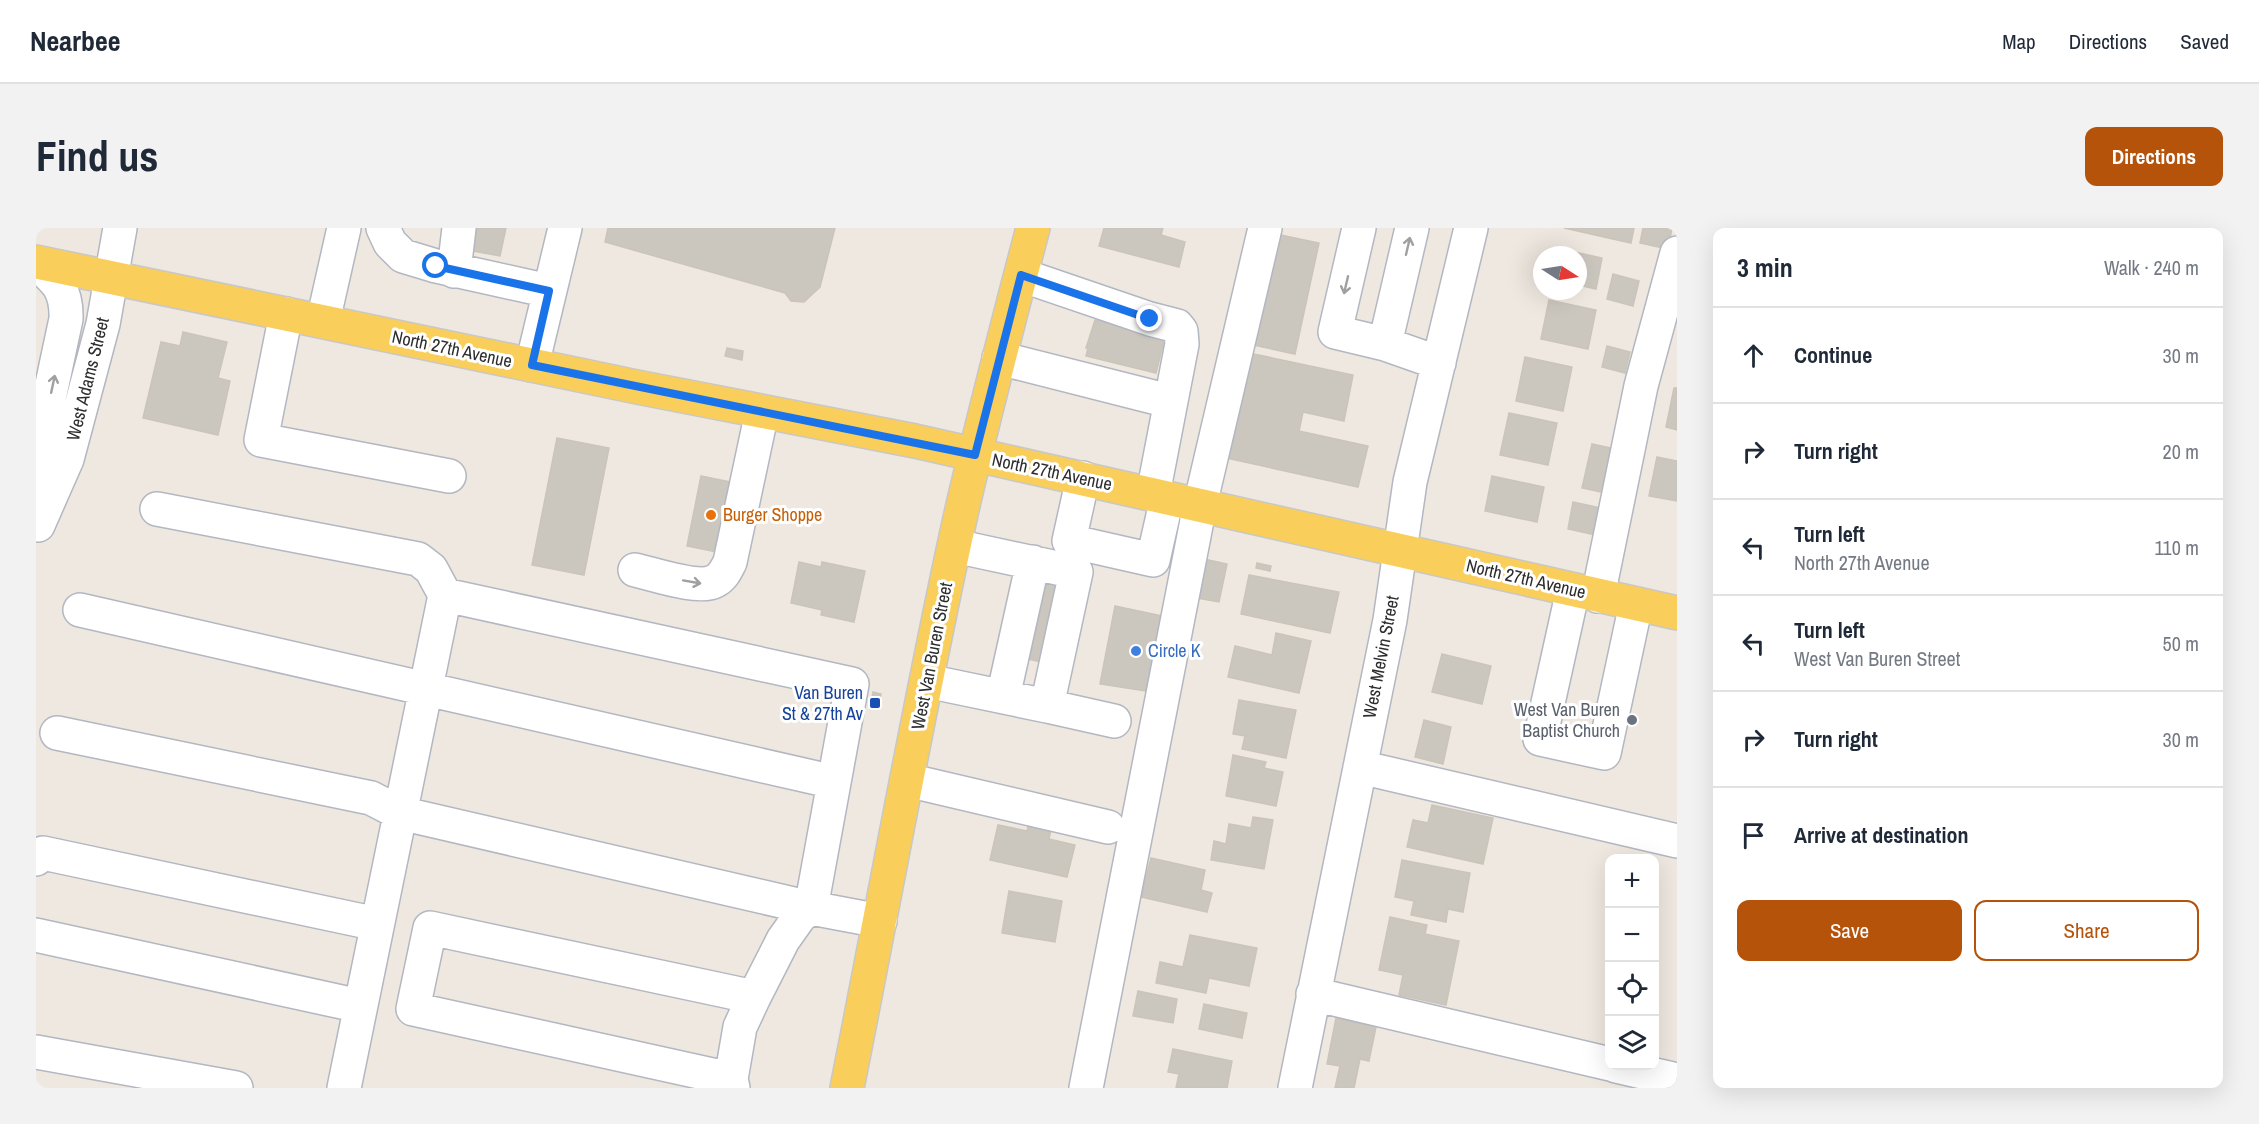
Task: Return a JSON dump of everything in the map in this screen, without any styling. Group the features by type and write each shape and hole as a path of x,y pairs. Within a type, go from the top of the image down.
{"main road":[{"name":"West Van Buren Street","path":"847,1088 954,546 1033,228"},
{"name":"North 27th Avenue","path":"36,262 1083,478 1677,613"}],"street":[{"name":"West Adams Street","path":"37,530 67,459 103,324 120,228"},
{"path":"323,321 344,228"},
{"path":"384,228 390,243 403,256 454,271 549,291"},
{"path":"454,271 459,228"},
{"path":"532,365 565,228"},
{"path":"1086,1088 1200,505 1265,228"},
{"path":"1359,228 1335,332 1385,344 1439,363"},
{"path":"1385,344 1412,228"},
{"name":"West Melvin Street","path":"1295,1088 1390,620 1410,482 1471,228"},
{"path":"1636,604 1604,753 1540,739 1585,593 1677,253"},
{"name":"West Adams Street","path":"36,262 53,278 67,302 66,319 38,450 37,530"},
{"path":"954,546 1055,558 1154,560 1171,400 1182,344 1181,331 1177,326 1021,275"},
{"path":"286,314 261,440 449,476"},
{"path":"999,358 1171,400"},
{"path":"634,570 699,584 713,582 724,574 730,562 762,412"},
{"path":"1003,697 1083,478"},
{"path":"157,509 418,559 431,569 445,595 344,1088"},
{"path":"1047,706 1076,572 1055,558"},
{"path":"445,595 852,684 811,908 800,916 783,940 740,1027 732,1084 413,1010 430,928 754,997"},
{"path":"80,610 834,782"},
{"path":"927,681 1114,721"},
{"path":"57,733 371,798 399,813 811,908 880,921"},
{"path":"1360,767 1677,841"},
{"path":"907,780 1108,827"},
{"path":"36,859 43,853 377,924"},
{"path":"36,935 360,1006"},
{"path":"1313,994 1605,1063"},
{"path":"36,1052 236,1088"},
{"path":"1636,1070 1677,1080"}],"building":[{"path":"471,228 506,228 500,256 467,250"},
{"path":"608,228 835,228 820,287 804,302 791,301 785,293 605,242"},
{"path":"1104,228 1163,228 1161,235 1185,242 1179,267 1099,246"},
{"path":"1564,228 1634,228 1631,243"},
{"path":"1643,228 1672,228 1668,249 1640,243"},
{"path":"1276,234 1319,243 1295,354 1253,345"},
{"path":"1587,255 1602,258 1596,289 1587,287"},
{"path":"1613,274 1639,281 1633,306 1607,299"},
{"path":"1549,300 1596,310 1588,349 1541,339"},
{"path":"1095,320 1165,337 1156,373 1086,356 1088,348 1086,348"},
{"path":"183,332 227,342 218,378 230,381 218,435 143,418 161,342 180,346"},
{"path":"1607,346 1630,352 1625,373 1602,367"},
{"path":"727,348 743,351 742,360 725,356"},
{"path":"1249,353 1353,375 1344,421 1303,412 1299,431 1368,446 1358,487 1226,458"},
{"path":"1525,357 1572,367 1563,411 1516,401"},
{"path":"1674,388 1677,388 1677,430 1666,427"},
{"path":"1509,413 1557,423 1548,465 1500,455"},
{"path":"557,438 609,448 584,575 532,565"},
{"path":"1592,444 1616,449 1606,493 1582,488"},
{"path":"1657,457 1677,461 1677,501 1649,496"},
{"name":"Burger Shoppe","path":"701,476 736,483 722,553 687,546"},
{"path":"1492,476 1544,487 1537,522 1485,511"},
{"path":"1573,502 1601,508 1596,535 1568,529"},
{"path":"1204,559 1227,564 1219,602 1196,598"},
{"path":"799,562 821,567 822,562 865,571 854,622 821,615 822,610 791,603"},
{"path":"1257,563 1271,566 1270,571 1256,568"},
{"path":"1249,575 1339,592 1330,633 1241,614"},
{"path":"1035,581 1065,587 1050,664 1019,657"},
{"name":"Circle K","path":"1115,606 1172,618 1158,693 1100,684"},
{"path":"1276,633 1311,641 1299,693 1228,677 1235,646 1272,655"},
{"path":"1442,654 1491,666 1482,704 1432,692"},
{"path":"873,692 881,694 879,706 870,709"},
{"path":"1239,700 1296,710 1286,758 1242,749 1245,736 1233,734"},
{"path":"1424,720 1451,727 1443,764 1415,757"},
{"path":"1233,755 1266,762 1264,768 1283,772 1276,806 1226,796"},
{"path":"1432,805 1493,818 1483,864 1407,847 1413,820 1428,823"},
{"path":"1031,815 1053,820 1049,839 1075,845 1067,877 990,860 998,825 1027,831"},
{"path":"1253,817 1273,820 1264,869 1211,860 1214,841 1226,844 1229,824 1251,828"},
{"path":"1151,858 1205,870 1201,890 1212,893 1207,912 1141,897"},
{"path":"1402,860 1470,873 1463,912 1448,909 1446,922 1411,915 1414,901 1395,897"},
{"path":"1009,891 1062,901 1055,942 1002,933"},
{"path":"1390,917 1427,925 1425,934 1459,941 1446,1005 1399,995 1403,975 1379,970"},
{"path":"1190,935 1257,948 1249,986 1209,978 1206,993 1156,983 1160,962 1183,967"},
{"path":"1138,991 1177,999 1173,1023 1133,1016"},
{"path":"1204,1004 1247,1013 1242,1038 1199,1029"},
{"path":"1336,1018 1376,1027 1369,1061 1360,1059 1354,1088 1335,1088 1340,1066 1327,1064"},
{"path":"1173,1049 1232,1061 1227,1088 1176,1088 1179,1074 1168,1072"}],"place":[{"name":"Burger Shoppe","path":"711,515"},
{"name":"Circle K","path":"1136,651"},
{"name":"Van Buren St & 27th Av","path":"875,703"},
{"name":"West Van Buren Baptist Church","path":"1632,720"}],"route":[{"path":"436,266 549,291 532,365 975,455 1021,275 1150,319"}]}
